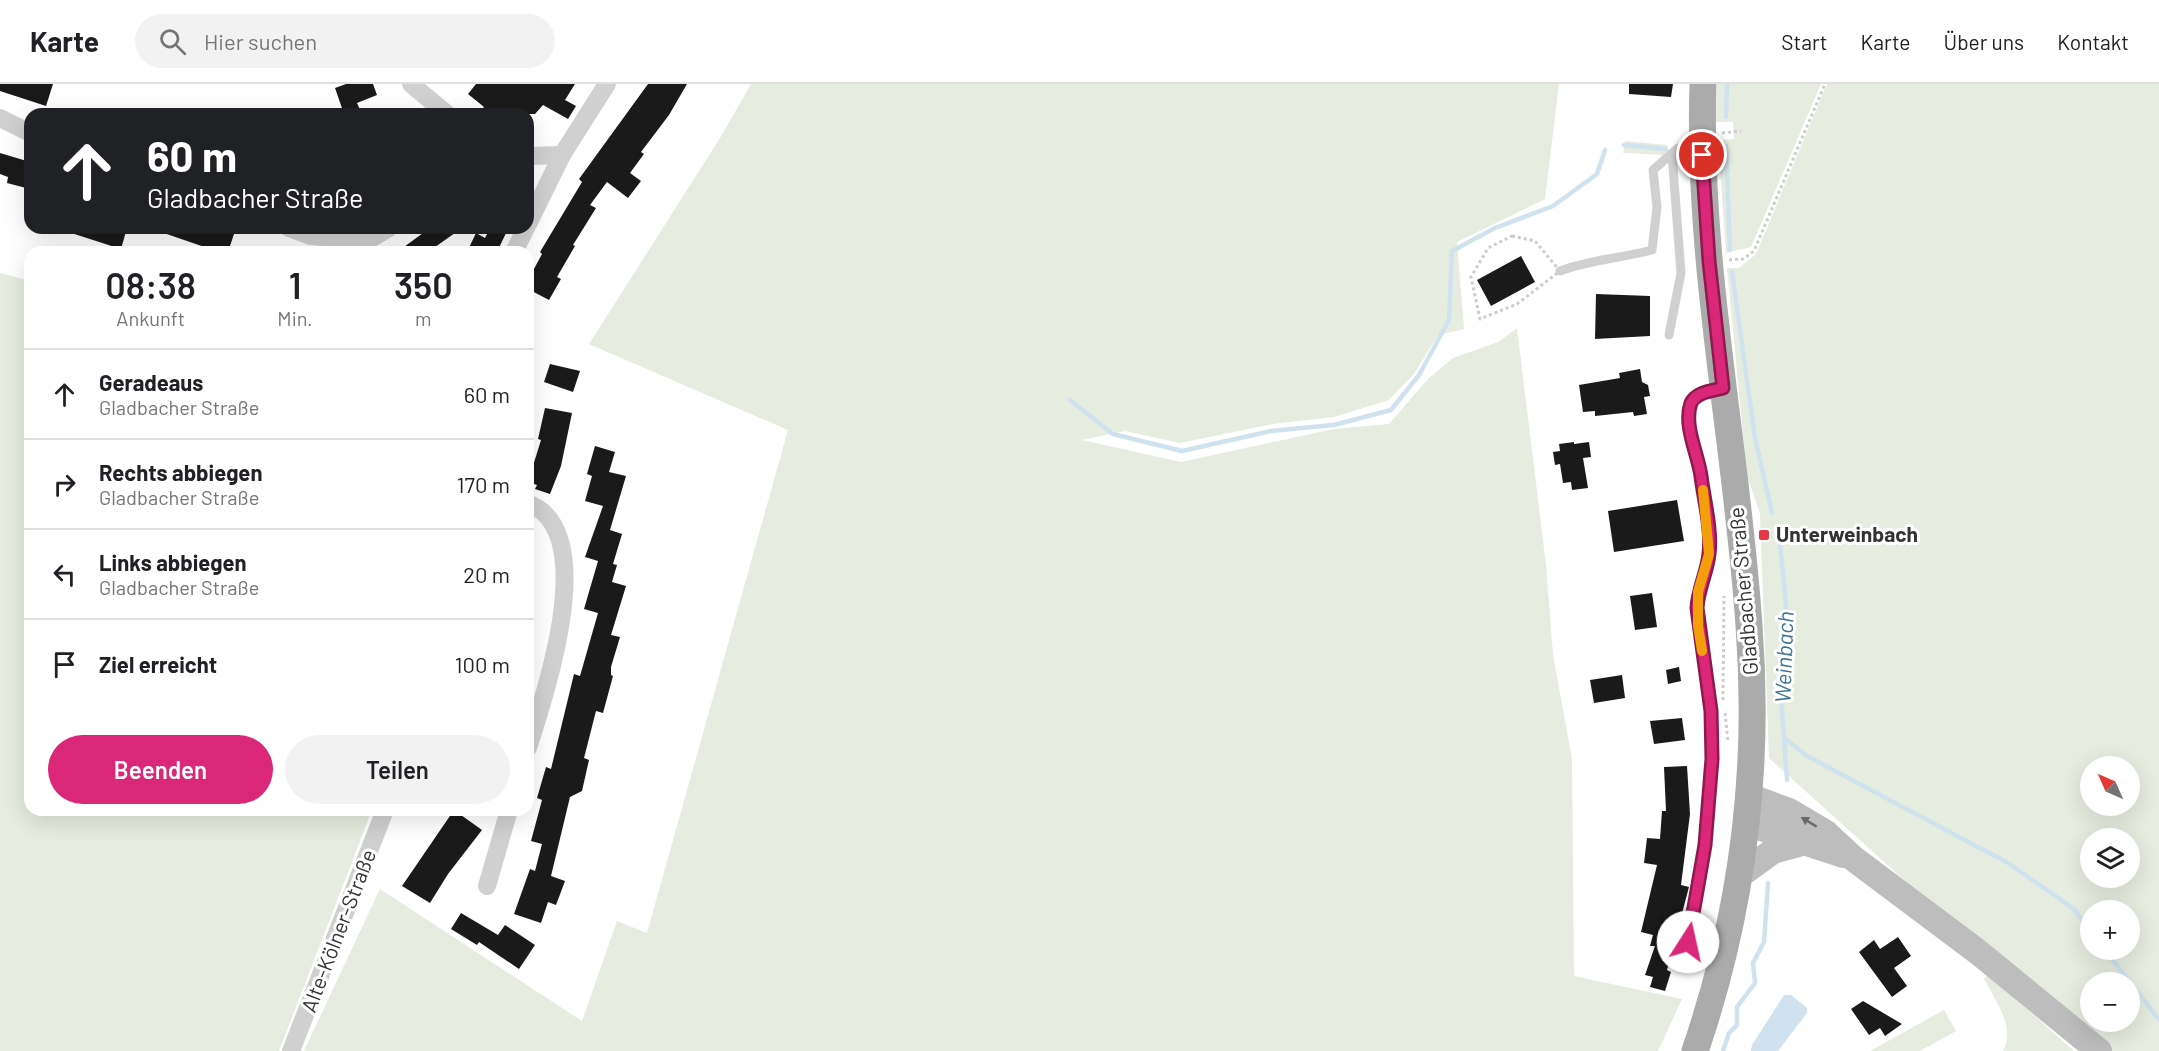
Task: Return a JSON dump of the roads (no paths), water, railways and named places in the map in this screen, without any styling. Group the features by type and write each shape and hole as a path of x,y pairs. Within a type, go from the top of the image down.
{"main road":[{"name":"Gladbacher Straße","path":"1695,1051 1722,965 1740,875 1748,796 1752,711 1750,628 1709,261 1702,141 1703,84"},
{"path":"1748,796 1804,819 1826,833 1854,859 1978,952 2099,1051"},
{"path":"1746,823 1854,859"},
{"path":"1740,875 1773,851 1806,842"}],"street":[{"path":"411,84 440,108"},
{"path":"534,212 562,155 607,84"},
{"path":"0,118 24,130"},
{"path":"534,156 562,155"},
{"path":"306,234 367,241 379,234"},
{"path":"534,507 544,513 552,526 563,555 565,593 552,660 534,725"},
{"name":"Alte-Kölner-Straße","path":"291,1051 384,816"},
{"path":"487,886 507,816"}],"lane":[{"path":"1560,271 1578,264 1613,260 1652,250 1657,207 1653,170 1678,148 1702,141"},
{"path":"1670,335 1681,273 1672,154"},
{"name":"Gladbacher Straße","path":"1722,965 1702,960 1688,942 1700,881 1712,759 1711,711 1697,608 1698,592 1709,554 1699,462 1689,422 1689,411 1692,400 1699,394 1723,388"}],"water":[{"path":"1784,995 1791,995 1807,1008 1807,1013 1778,1051 1751,1051 1752,1045"}],"waterway":[{"name":"Weinbach","path":"1726,117 1727,84"},
{"path":"1624,145 1666,149"},
{"name":"Weinbach","path":"1726,146 1730,250"},
{"path":"1070,400 1113,434 1182,451 1271,431 1334,425 1391,410 1419,375 1449,320 1452,251 1495,228 1553,206 1597,174 1605,150"},
{"name":"Weinbach","path":"1732,272 1755,438 1772,513"},
{"name":"Weinbach","path":"1779,534 1786,603 1781,694 1787,780"},
{"path":"1784,738 1807,756 2008,863 2074,909 2080,917"},
{"name":"Weinbach","path":"1723,1051 1729,1033 1737,1025 1737,1007 1755,983 1753,963 1764,942 1768,883"},
{"path":"2113,960 2159,1020"}],"place":[{"name":"Unterweinbach","path":"1764,535"}]}
